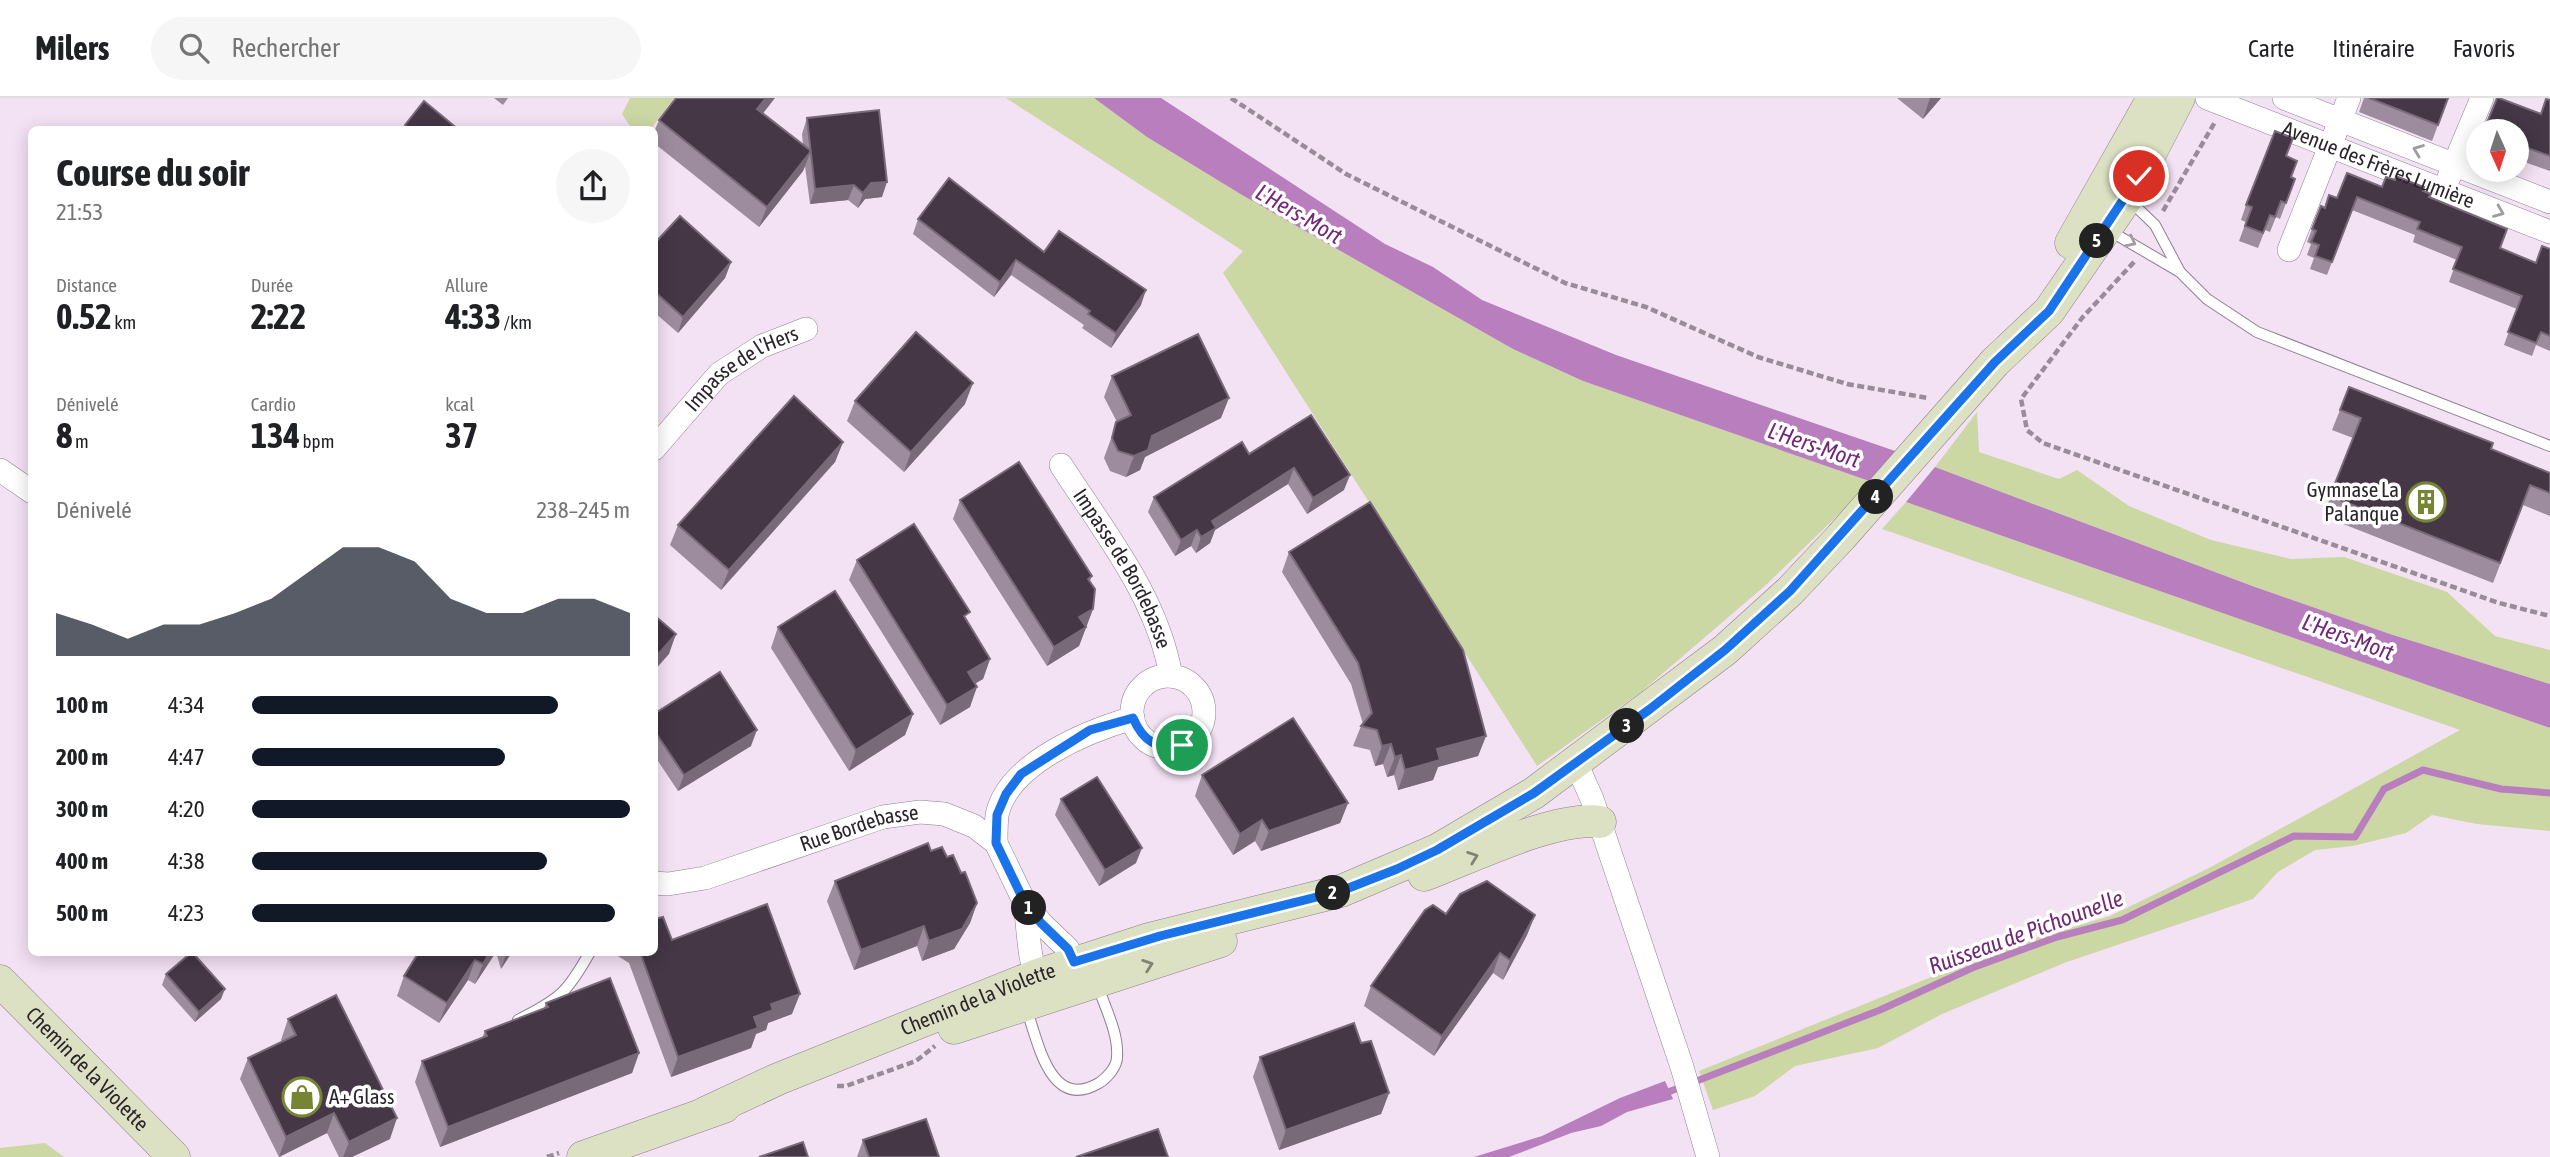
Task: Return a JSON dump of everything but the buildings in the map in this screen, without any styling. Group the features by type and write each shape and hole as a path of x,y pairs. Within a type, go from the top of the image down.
{"street":[{"path":"2101,216 2153,98"},
{"path":"2101,216 2127,198 2179,98"},
{"name":"Avenue des Frères Lumière","path":"2284,98 2550,202"},
{"path":"2289,250 2349,98"},
{"path":"2443,190 2482,98"},
{"name":"Avenue des Frères Lumière","path":"2216,101 2550,232"},
{"name":"Chemin de la Violette","path":"1026,987 1060,994 1087,968 1160,936 1341,891 1437,850 1534,793 1576,763 1725,650 1790,591 1995,362 2101,216"},
{"name":"Impasse de l'Hers","path":"658,444 719,374 762,346 806,329"},
{"name":"Impasse de Bordebasse","path":"1061,465 1144,594 1160,626 1171,676"},
{"path":"0,470 28,489"},
{"name":"Impasse de Bordebasse","path":"1171,676 1186,680 1198,691 1204,706 1203,722 1195,736 1182,745 1166,748 1151,743 1139,732 1133,718 1138,692 1158,677 1171,676"},
{"path":"1087,968 1041,923 1024,901 996,843 997,815 1006,794 1021,774 1090,730 1133,718"},
{"path":"1576,763 1600,822 1682,1067 1708,1157"},
{"name":"Rue Bordebasse","path":"658,883 705,878 883,817 920,812 944,814 974,827 996,843"},
{"name":"Chemin de la Violette","path":"583,1157 705,1113 785,1089 1026,987 1087,968 1352,901 1549,828 1574,821 1600,822"},
{"name":"Chemin de la Violette","path":"1316,909 1341,891"},
{"path":"1024,901 1026,987"},
{"name":"Chemin de la Violette","path":"0,981 152,1128 174,1157"}],"lane":[{"path":"2127,198 2155,225 2180,272"},
{"path":"2101,216 2180,272 2207,299 2257,332 2550,446"},
{"path":"507,1025 554,1002 571,986 588,956"},
{"path":"1026,987 1049,1074 1060,1085 1071,1090 1083,1088 1099,1083 1110,1073 1117,1060 1117,1045 1087,968"}],"path":[{"path":"1231,98 1346,174 1565,283 1646,307 1758,357 1847,384 1921,399 1941,394 1954,409"},
{"path":"2159,218 2216,101"},
{"path":"2137,259 2082,318 2021,400 2027,430 2043,443 2192,496 2499,603 2550,616"}],"green space":[{"path":"630,98 674,98 653,126 630,126 622,114"},
{"path":"1006,98 1094,98 1147,137 1242,195 1513,349 1583,381 1872,482 1767,584 1641,692 1537,766 1223,273 1243,251"},
{"path":"1977,412 1979,452 2059,479 2077,470 2129,506 2211,540 2291,559 2344,557 2447,592 2495,636 2550,650 2550,684 2390,634 2255,587 1935,467"},
{"path":"1906,502 2550,728 2550,831 2477,824 2432,815 2406,833 2353,846 2315,850 2278,872 2253,899 2064,963 1942,1014 1878,1048 1795,1066 1755,1096 1713,1110 1699,1071 2008,946 2110,916 2209,868 2460,730 1882,529"},
{"path":"45,1143 64,1157 0,1157 0,1148"}],"water":[{"name":"L'Hers-Mort","path":"1094,98 1161,98 1385,244 1433,267 1482,300 1616,355 1898,452 1872,482 1583,381 1513,349 1242,195 1147,137"},
{"name":"L'Hers-Mort","path":"1935,467 2255,587 2390,634 2550,684 2550,728 1906,502"},
{"path":"1665,1081 1673,1099 1627,1112 1601,1126 1571,1133 1509,1157 1474,1157 1542,1136 1620,1098"}],"waterway":[{"name":"Ruisseau de Pichounelle","path":"1663,1094 1880,1010 1972,968 2057,937 2122,920 2294,836 2355,837 2384,789 2423,770 2501,789 2550,793"}],"place":[{"name":"Gymnase La Palanque","path":"2426,502"},
{"name":"A+ Glass","path":"302,1097"}],"route":[{"path":"1182,745 1166,748 1151,743 1139,732 1133,718 1090,730 1021,774 1006,794 997,815 996,843 1024,901 1059,943 1068,949 1074,962 1160,936 1341,891 1397,869 1437,850 1534,793 1650,709 1725,650 1790,591 1995,362 2049,311 2127,198 2139,176"}]}
